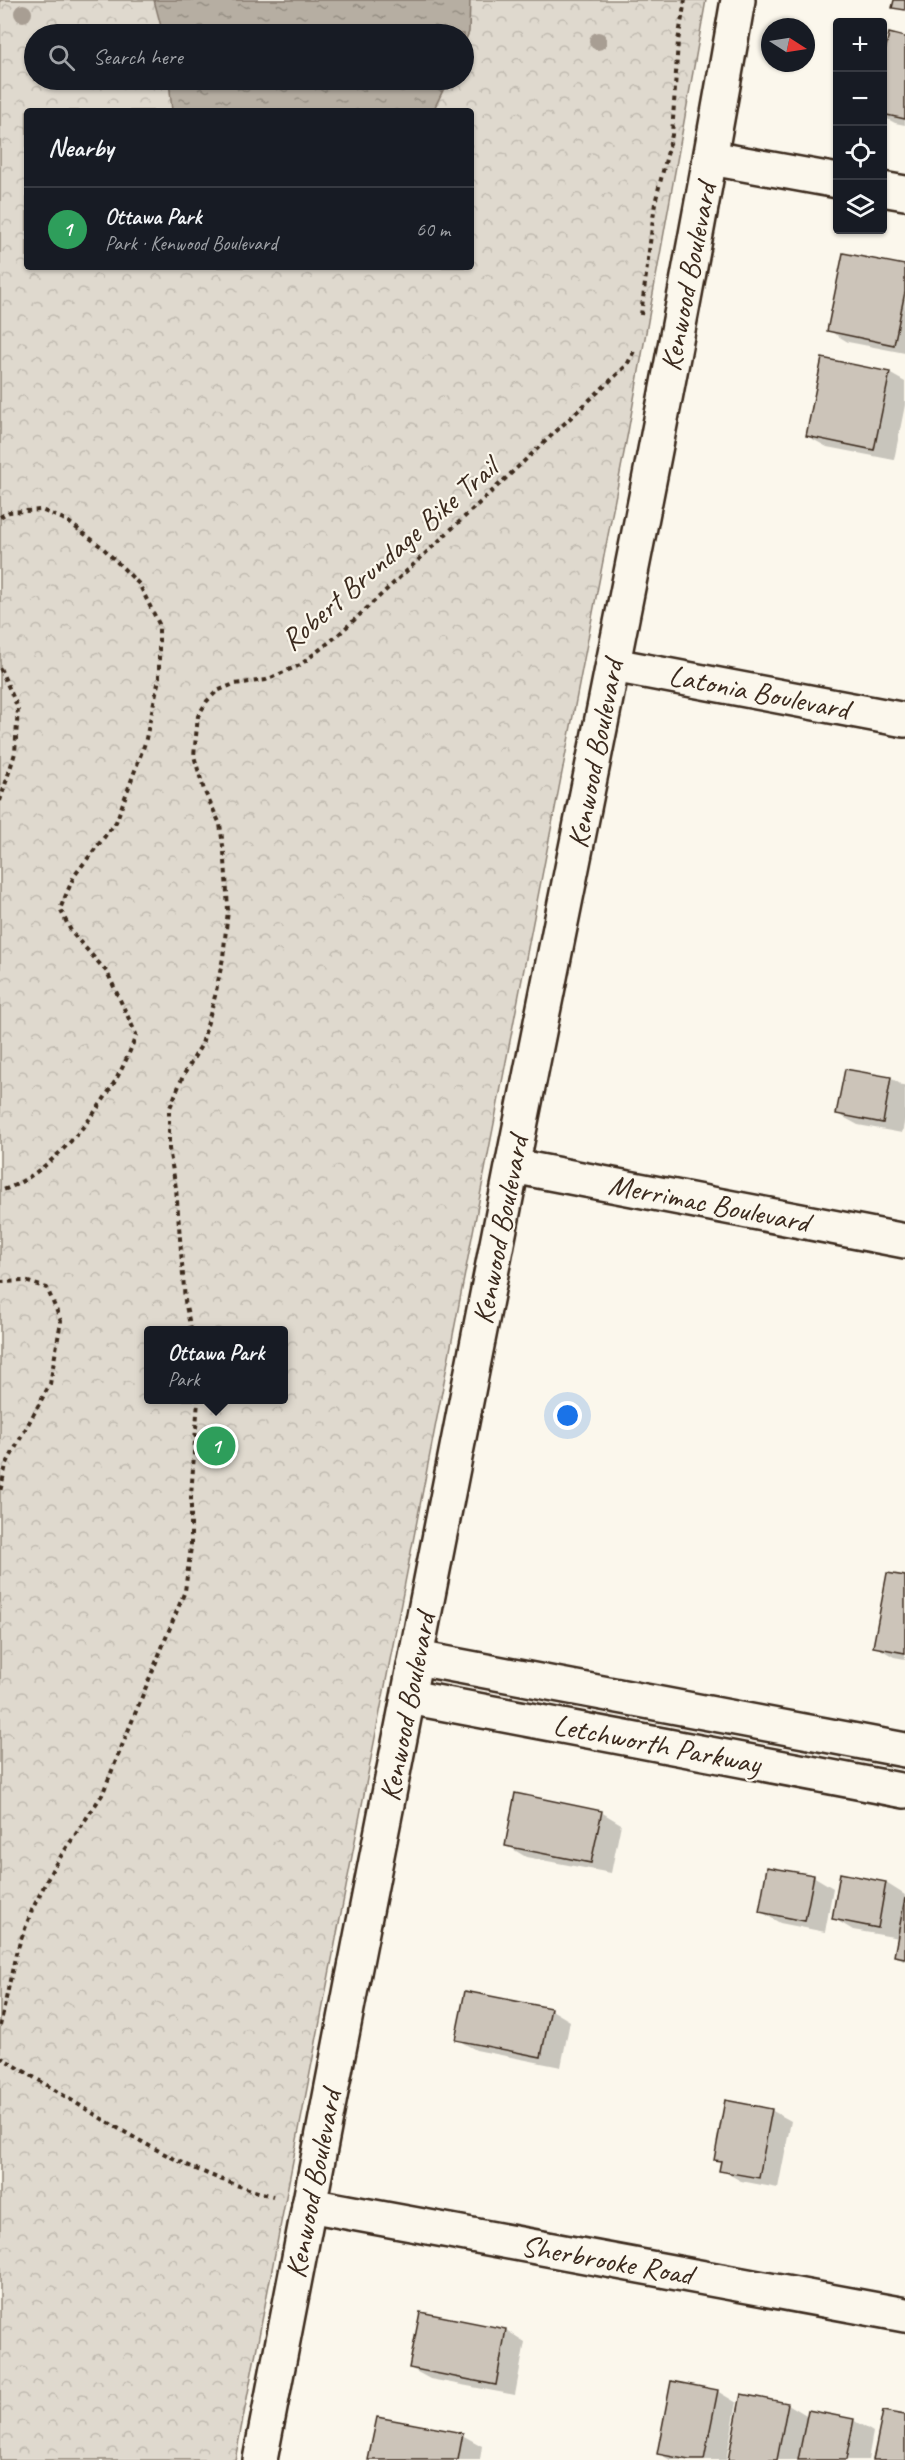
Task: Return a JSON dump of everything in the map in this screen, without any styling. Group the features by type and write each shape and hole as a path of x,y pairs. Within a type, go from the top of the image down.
{"street":[{"name":"Kenwood Boulevard","path":"260,2460 613,665 711,158 738,0"},
{"path":"711,158 833,180"},
{"path":"887,190 905,193"},
{"name":"Latonia Boulevard","path":"613,665 905,720"},
{"name":"Merrimac Boulevard","path":"513,1166 905,1241"},
{"name":"Letchworth Parkway","path":"417,1658 905,1750"},
{"name":"Letchworth Parkway","path":"409,1697 905,1791"},
{"name":"Sherbrooke Road","path":"309,2205 905,2315"}],"path":[{"path":"640,325 655,203 672,135 678,40 685,0"},
{"name":"Robert Brundage Bike Trail","path":"190,1326 185,1301 176,1188 169,1149 169,1110 183,1076 202,1044 223,958 228,910 220,824 204,789 194,756 198,716 207,701 217,691 234,684 266,680 300,665 338,636 627,365 637,345"},
{"path":"0,517 9,512 41,510 66,520 103,548 139,584 159,624 159,678 145,743 116,822 74,876 60,909 72,933 107,972 136,1034 129,1058 100,1106 47,1165 0,1191"},
{"path":"0,668 18,708 15,753 3,798 0,801"},
{"path":"0,1281 25,1281 47,1288 61,1321 50,1384 6,1465 0,1492"},
{"path":"0,2026 16,1953 32,1910 59,1858 102,1795 185,1591 191,1547 191,1496 198,1404"},
{"path":"0,2057 144,2143 202,2172 269,2195 309,2205"}],"green space":[{"path":"0,0 706,0 628,432 235,2460 0,2460"}],"water":[{"path":"154,0 470,0 469,24 160,24"},
{"path":"170,90 443,90 434,108 172,108"}],"building":[{"path":"894,0 905,0 905,10 892,8"},
{"path":"889,33 905,37 905,119 887,115"},
{"path":"843,253 905,265 905,292 894,345 827,331"},
{"path":"822,358 890,372 874,450 806,436"},
{"path":"845,1069 891,1077 883,1123 836,1114"},
{"path":"887,1573 905,1576 905,1653 873,1647"},
{"path":"515,1793 602,1811 591,1863 505,1846"},
{"path":"767,1867 814,1875 805,1921 759,1912"},
{"path":"840,1873 886,1882 878,1928 832,1919"},
{"path":"905,1898 905,1958 894,1956"},
{"path":"465,1991 551,2008 541,2057 455,2040"},
{"path":"725,2100 772,2109 759,2178 719,2171 721,2161 714,2160"},
{"path":"420,2312 506,2329 496,2385 409,2368"},
{"path":"671,2381 718,2390 704,2460 689,2460 657,2454"},
{"path":"741,2394 788,2403 777,2460 728,2460"},
{"path":"808,2410 854,2419 846,2460 798,2460"},
{"path":"883,2411 905,2415 905,2460 873,2460"},
{"path":"377,2417 463,2433 458,2460 368,2460"}],"place":[{"name":"Ottawa Park","path":"216,1446"}]}
